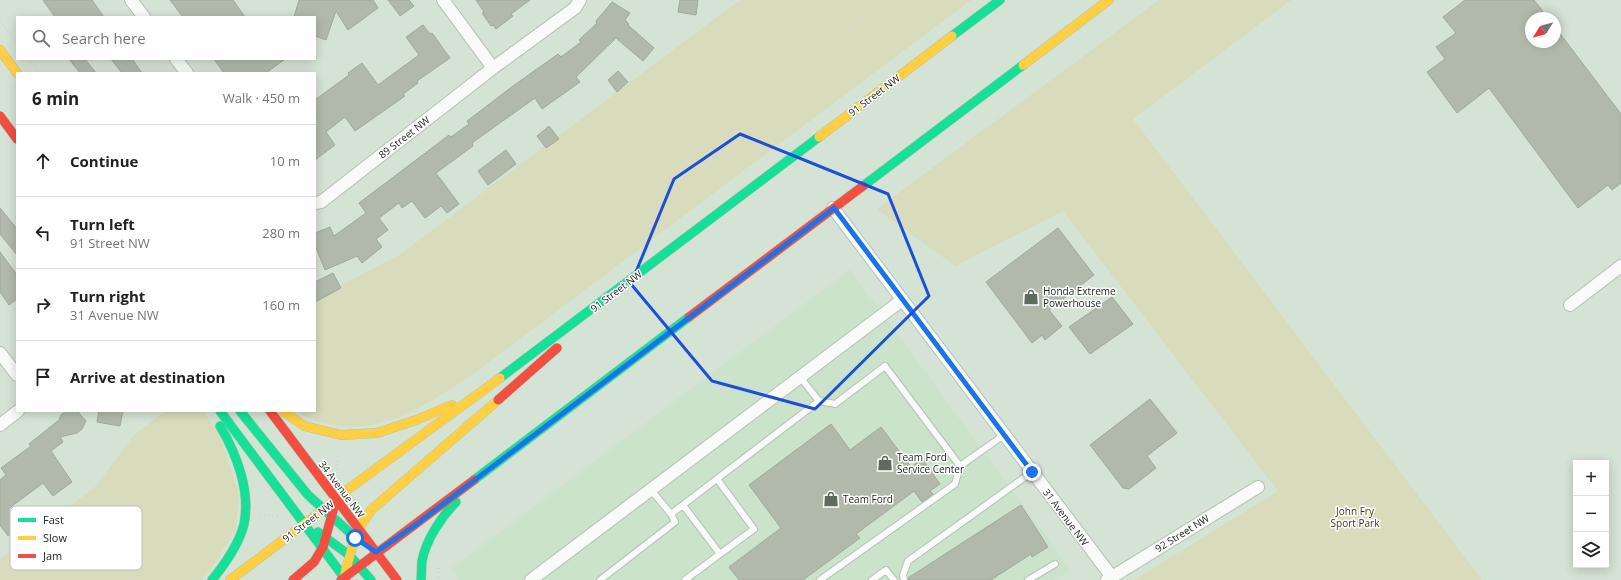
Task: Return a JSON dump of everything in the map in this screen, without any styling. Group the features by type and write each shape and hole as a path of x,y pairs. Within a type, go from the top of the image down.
{"main road":[{"name":"91 Street NW","path":"230,580 305,524 347,490 480,393 1000,0"},
{"path":"344,579 376,552 510,453 1109,0"},
{"path":"0,50 16,72"},
{"path":"0,116 16,138"},
{"path":"344,579 349,555 355,538 371,510 684,239"},
{"path":"284,412 304,426 341,435 377,433 416,420 480,393"},
{"path":"211,412 232,447 244,496 245,513 244,522 233,550 225,565 212,580"},
{"path":"221,412 323,547 344,579"},
{"path":"241,412 308,495 355,538 376,552"},
{"name":"34 Avenue NW","path":"271,412 397,580"},
{"path":"421,580 423,559 434,532 449,508 510,453"},
{"path":"293,580 314,562 323,547 336,500"},
{"path":"305,524 325,536 349,555 371,580"}],"street":[{"path":"131,0 143,16"},
{"path":"443,0 493,68"},
{"name":"89 Street NW","path":"316,202 321,202 493,68 575,8 580,0"},
{"path":"177,60 186,72"},
{"name":"31 Avenue NW","path":"834,208 1032,472 1109,578"},
{"path":"1570,305 1621,266"},
{"path":"531,580 902,300"},
{"path":"0,353 16,374"},
{"path":"0,424 17,412"},
{"name":"92 Street NW","path":"1109,578 1258,487"}],"lane":[{"path":"800,377 819,401 835,404 885,366 960,466"},
{"path":"671,514 819,401"},
{"path":"820,580 955,484 960,466 1004,435"},
{"path":"904,580 903,575 908,561 1032,472"},
{"path":"685,580 754,529 717,479"},
{"path":"600,580 675,522 671,514 651,490"},
{"path":"683,505 720,554"},
{"path":"1028,580 1055,564"},
{"path":"872,580 886,570 894,580"}],"path":[{"path":"316,404 338,408 359,390 766,85 840,32 896,0"},
{"path":"0,21 16,43"},
{"path":"30,60 38,72"},
{"path":"129,580 209,520 220,514 245,513 280,517"}],"highlighted area":[{"path":"740,134 888,194 929,296 815,409 712,381 631,284 674,179"}],"shaded area":[{"path":"850,270 1071,570 1053,580 460,580 451,569"}],"green space":[{"path":"740,0 971,0 474,373 432,400 410,412 366,426 343,426 319,422 296,412 316,412 316,298 399,255"},
{"name":"John Fry Sport Park","path":"1159,0 1291,0 1133,119 1482,580 1134,580 1278,491 1063,211 955,266 877,209"},
{"path":"164,412 204,412 219,434 239,493 236,529 210,571 201,580 0,580 0,559 10,551 10,570 142,570 142,506 70,506 95,487 134,435"}],"building":[{"path":"43,0 92,0 103,16 54,16"},
{"path":"170,0 233,0 244,16 182,16"},
{"path":"299,0 373,0 378,8 348,30 336,11 326,40 316,36 316,16 294,16"},
{"path":"388,0 409,0 414,6 400,16"},
{"path":"476,0 530,0 511,14 513,16 496,29 493,25 491,26 482,13 484,12"},
{"path":"680,0 698,0 696,15 678,12"},
{"path":"1465,0 1534,0 1543,12 1525,12 1525,48 1561,48 1561,35 1621,114 1621,183 1612,190 1608,185 1578,208 1489,88 1457,113 1427,72 1445,59 1436,47 1456,33 1443,17"},
{"path":"612,2 630,13 625,20 629,24 628,25 654,48 643,61 616,38 576,77 580,82 542,109 535,98 472,143 473,146 436,173 459,204 447,213 441,206 425,218 412,201 402,208 399,203 379,218 388,230 376,239 382,247 362,263 357,256 325,270 316,248 316,233 330,227 334,236 366,213 359,203 449,135 451,137 469,124 467,121 513,86 558,54 561,57 581,42 579,40 597,23 596,21"},
{"path":"423,25 430,34 432,33 450,58 417,81 418,83 403,94 405,96 355,131 345,117 326,132 335,145 316,159 316,99 349,75 348,73 362,63 378,85 419,55 406,37"},
{"path":"70,60 86,60 95,72 79,72"},
{"path":"112,60 133,60 141,72 121,72"},
{"path":"215,60 284,60 267,72 223,72"},
{"path":"618,71 628,82 617,92 608,80"},
{"path":"549,126 559,139 546,148 537,136"},
{"path":"506,150 516,164 488,185 478,171"},
{"path":"0,208 16,228 16,254 0,234"},
{"name":"Honda Extreme Powerhouse","path":"1058,228 1094,275 1049,310 1062,326 1045,340 1042,335 1032,343 986,282"},
{"path":"0,252 16,274 16,300 9,305 0,292"},
{"path":"333,273 341,288 316,301 316,282"},
{"path":"1112,297 1133,324 1090,354 1069,327"},
{"path":"1150,399 1177,433 1147,456 1156,468 1129,489 1123,488 1090,445"},
{"path":"65,412 78,412 86,421 82,429 77,433 60,437 63,442 51,451 72,482 53,496 43,483 10,506 8,509 10,512 10,535 8,536 0,525 0,480 6,475 1,468 31,446 29,444 59,420 61,415"},
{"path":"99,412 123,412 120,426 97,422"},
{"name":"Team Ford","path":"831,424 850,450 881,427 911,467 922,459 940,484 930,491 933,494 922,502 914,491 856,534 860,538 803,580 739,580 729,567 781,528 749,485"},
{"path":"1021,505 1048,547 1032,557 1031,554 991,580 908,580 908,578"}],"traffic: fast":[{"path":"952,36 1000,0"},
{"path":"863,186 1023,65"},
{"path":"500,378 819,137"},
{"path":"474,480 689,317"},
{"path":"221,412 346,580"},
{"path":"241,412 308,495 358,540"},
{"path":"212,580 227,561 239,539 242,532 246,511 244,486 241,473 220,426"},
{"path":"421,580 422,561 427,545 440,522 456,502"},
{"path":"318,532 349,555 371,580"}],"traffic: slow":[{"path":"1023,65 1109,0"},
{"path":"819,137 952,36"},
{"path":"0,50 16,72"},
{"path":"230,580 323,510 347,490 500,378"},
{"path":"344,577 356,533 371,510 498,400"},
{"path":"284,412 304,426 341,435 377,433 416,420 452,405"}],"traffic: jam":[{"path":"0,116 16,138"},
{"path":"689,317 863,186"},
{"path":"498,400 557,348"},
{"path":"271,412 397,580"},
{"path":"341,580 474,480"},
{"path":"293,580 314,562 323,547 334,507"}],"place":[{"name":"Honda Extreme Powerhouse","path":"1031,297"},
{"name":"Team Ford Service Center","path":"885,463"},
{"name":"Team Ford","path":"831,499"}],"route":[{"path":"355,538 376,552 414,526 834,208 1032,472"}]}
